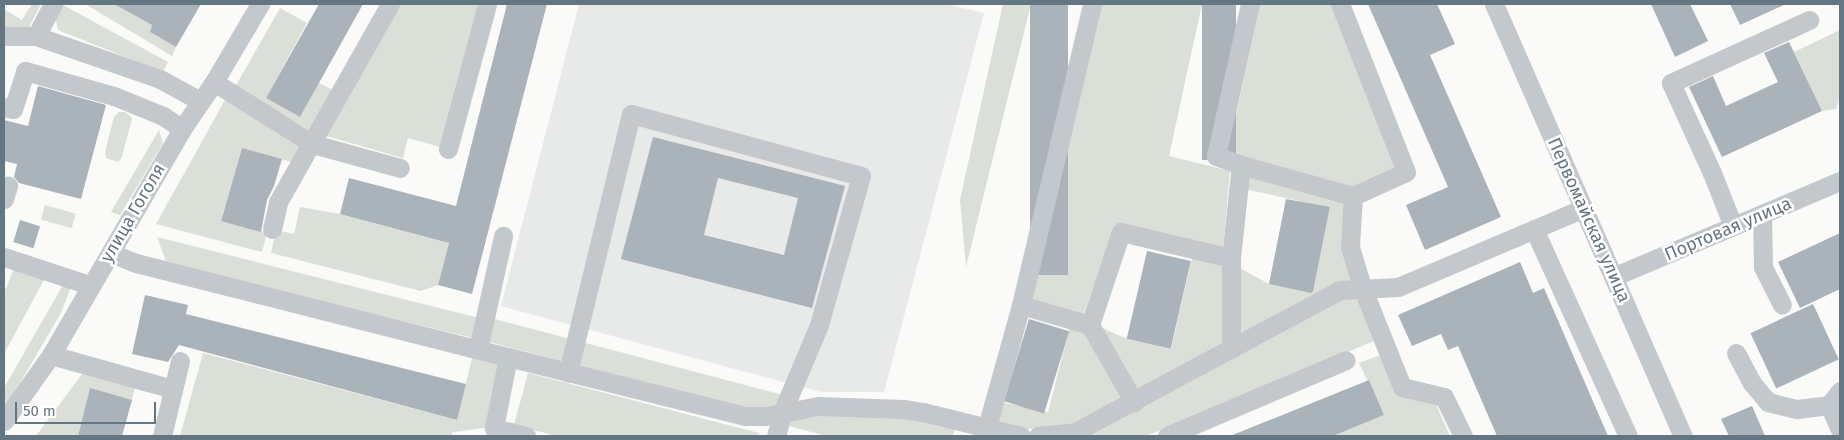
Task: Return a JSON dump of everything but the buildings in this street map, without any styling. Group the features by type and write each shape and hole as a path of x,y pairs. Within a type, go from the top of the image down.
{"street":[{"path":"36,36 53,4"},
{"name":"улица Гоголя","path":"4,421 51,355 182,129 214,82 260,4"},
{"path":"272,229 278,202 390,4"},
{"path":"448,149 487,4"},
{"path":"987,427 1021,305 1092,4"},
{"path":"1250,4 1216,156 1241,165 1353,196 1406,172 1340,4"},
{"name":"Первомайская улица","path":"1494,4 1684,436"},
{"path":"1733,226 1712,172 1671,83 1809,20"},
{"path":"4,36 36,36 160,79 200,101"},
{"path":"4,107 13,109 25,72 114,96 162,116 182,129"},
{"path":"214,82 312,144 400,168"},
{"path":"568,372 631,114 861,176 819,325 782,413 776,436"},
{"path":"1231,349 1231,258 1241,165"},
{"name":"Портовая улица","path":"1615,276 1840,181"},
{"path":"1353,196 1350,247 1362,287 1402,387 1444,397 1463,436"},
{"path":"1038,436 1075,432 1340,290 1362,287 1398,287 1584,208"},
{"path":"1762,215 1762,267 1782,305"},
{"path":"1534,229 1628,436"},
{"path":"1090,325 1122,232 1231,258"},
{"path":"478,350 503,236"},
{"path":"111,253 136,263 745,416 782,413 819,406 902,409 1021,436"},
{"path":"4,257 90,286"},
{"path":"1021,305 1090,325 1134,402"},
{"path":"1736,353 1752,383 1768,402 1797,409 1834,398 1840,430"},
{"path":"51,355 173,389"},
{"path":"508,357 494,428 526,436"},
{"path":"1167,436 1346,360"},
{"path":"162,436 180,361"}],"shaded area":[{"path":"32,4 41,4 27,31 4,30 4,9 22,20"},
{"path":"61,4 168,62 163,72 58,30 55,17"},
{"path":"85,4 114,4 152,25 150,32 176,47 172,56"},
{"path":"397,4 480,4 440,147 408,138 403,158 323,135"},
{"path":"579,4 946,4 984,13 884,392 821,392 501,306"},
{"path":"1003,4 1031,4 966,267 960,200"},
{"path":"1102,4 1202,4 1169,156 1230,171 1223,249 1117,224 1083,315 1030,300"},
{"path":"1260,4 1331,4 1397,168 1356,188 1228,152"},
{"path":"280,8 307,23 266,98 300,117 319,83 333,90 312,132 235,87"},
{"path":"1840,30 1840,97 1836,109 1822,111 1794,52"},
{"path":"225,100 305,145 295,163 242,148 221,220 267,233 262,252 156,224"},
{"path":"119,112 125,112 132,118 122,157 118,162 106,158 105,152 114,117"},
{"path":"159,130 163,143 120,215 111,212"},
{"path":"1248,173 1346,199 1352,282 1238,337 1238,267 1269,284 1313,293 1330,208 1245,189"},
{"path":"45,205 76,214 72,228 41,219"},
{"path":"300,207 340,214 449,243 438,285 421,291 271,253 276,230 294,234"},
{"path":"157,237 479,318 473,338 167,264"},
{"path":"1193,254 1225,261 1226,347 1136,395 1098,326 1127,339 1171,349"},
{"path":"14,268 46,276 4,354 4,289 6,289"},
{"path":"72,284 61,313 4,410 4,388 63,285"},
{"path":"1356,296 1374,341 1146,436 1083,436 1344,297"},
{"path":"491,318 783,395 777,407 749,409 485,341"},
{"path":"1070,326 1085,329 1125,399 1074,425 1027,429 995,423 1000,402 1048,412"},
{"path":"203,353 457,420 473,354 504,361 491,427 453,432 451,436 180,436"},
{"path":"1381,355 1397,392 1436,405 1450,436 1333,436 1384,415 1359,363"},
{"path":"528,373 759,433 758,436 557,436 514,425"},
{"path":"82,374 135,387 132,400 90,389 78,436 36,436"},
{"path":"820,411 902,413 956,425 953,436 827,436 784,425 787,417"}]}
